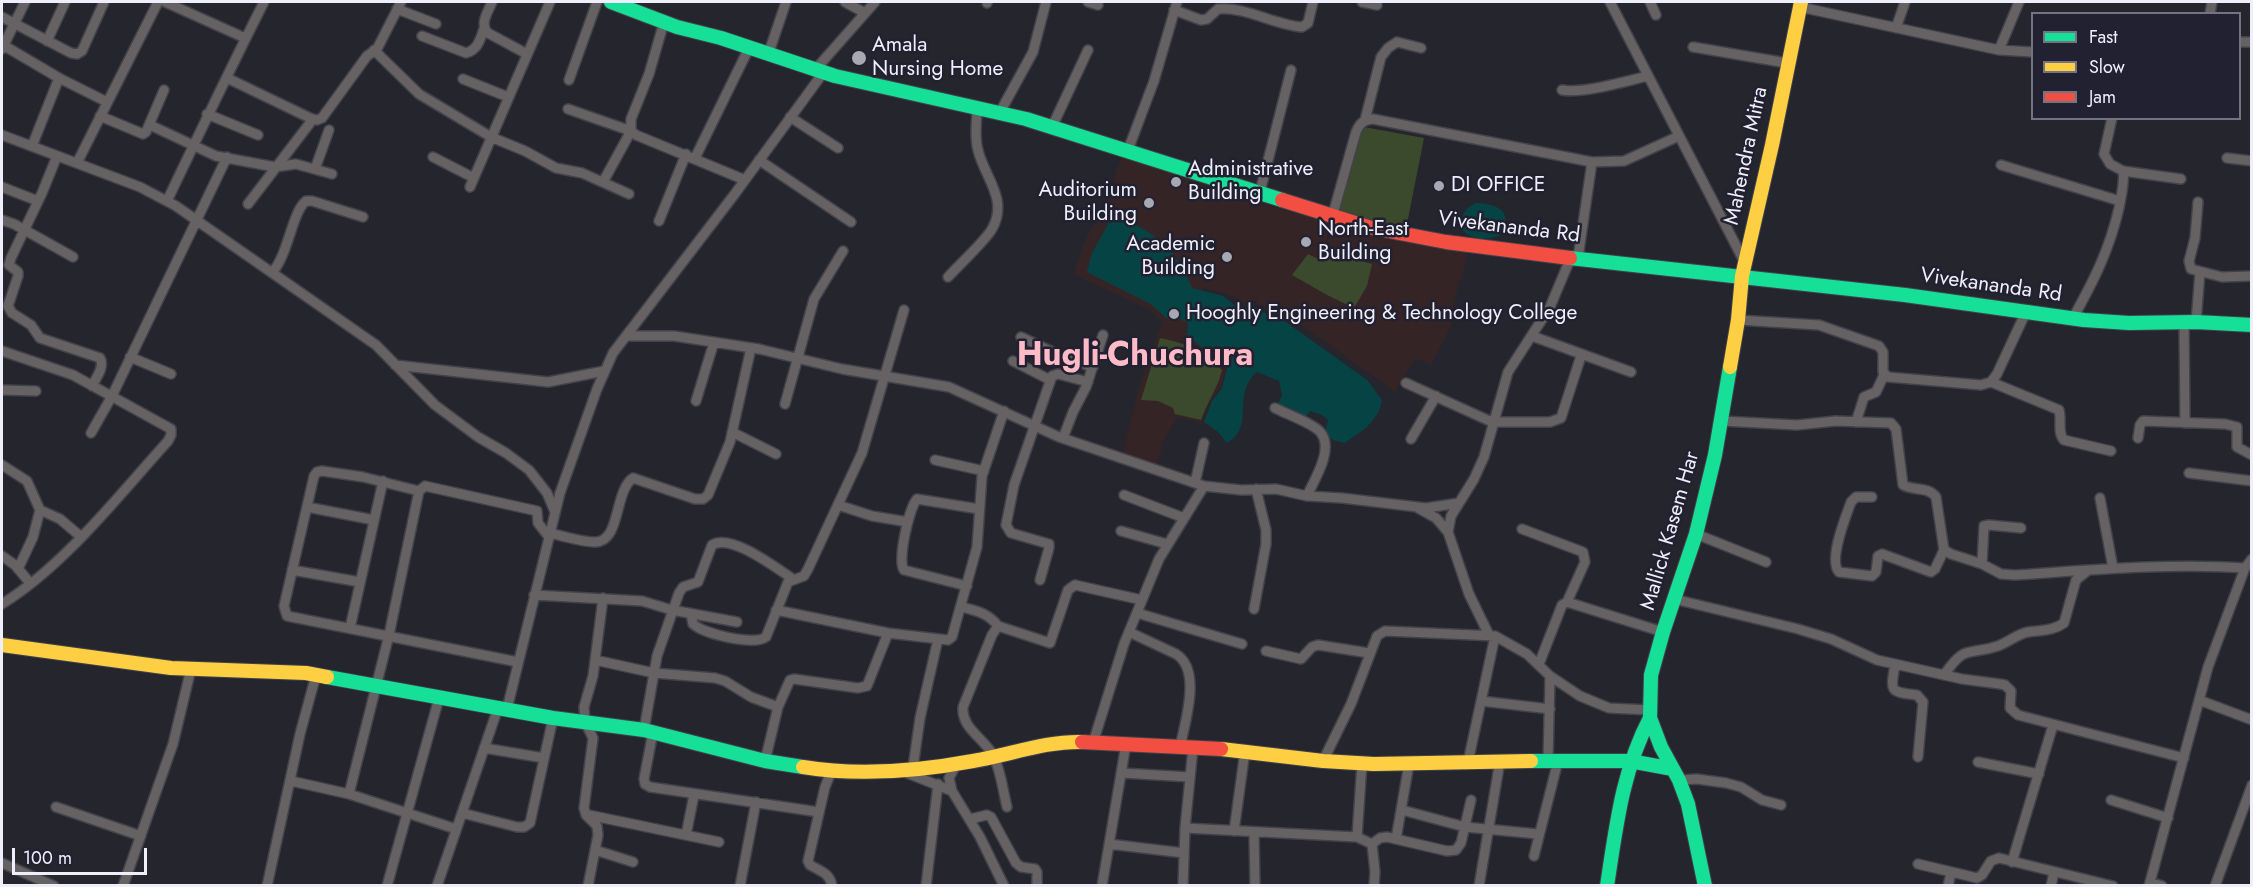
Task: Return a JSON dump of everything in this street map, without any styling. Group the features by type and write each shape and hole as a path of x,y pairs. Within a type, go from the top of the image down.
{"street":[{"path":"25,2 2,47 107,102"},
{"path":"47,41 65,2"},
{"path":"2,17 77,54 82,51 104,2"},
{"path":"77,164 158,2"},
{"path":"165,2 246,38"},
{"path":"167,201 207,114 264,2"},
{"path":"422,36 466,53 473,51 484,29 483,24 492,2"},
{"path":"433,157 472,182 550,2"},
{"path":"569,80 597,2"},
{"name":"Vivekananda Rd","path":"611,2 664,22 819,72 1052,127 1299,206 1333,214 1368,227 1400,234 1575,258 1744,270 2026,312 2109,322 2252,325"},
{"path":"768,55 786,2"},
{"path":"845,2 865,13"},
{"path":"438,885 484,748 502,709 518,662 566,472 604,371 613,353 745,180 819,72 875,2"},
{"path":"999,114 1033,52 1046,2"},
{"path":"1088,2 1098,5"},
{"path":"1128,150 1154,81 1175,6 1201,20 1208,19 1218,9 1237,9 1258,17 1302,27 1308,23 1313,2"},
{"path":"1362,2 1377,5"},
{"path":"1610,2 1744,270"},
{"path":"1650,2 1656,15"},
{"path":"1896,28 1905,2"},
{"path":"1999,50 2019,2"},
{"path":"1800,4 1999,50 2031,52"},
{"name":"Mahendra Mitra","path":"1738,320 1744,270 1800,4"},
{"path":"227,78 313,119 322,118 366,56 374,50 399,5 436,24"},
{"path":"603,182 631,131 632,119 649,74 664,22"},
{"path":"484,29 527,54"},
{"path":"1365,120 1381,57 1385,51 1398,42 1421,48"},
{"path":"1693,47 1787,63"},
{"path":"658,221 749,48"},
{"path":"374,50 419,94 491,137 525,151 556,168 582,173 629,194"},
{"path":"1052,127 1088,50"},
{"path":"1260,192 1291,70"},
{"path":"1562,90 1599,87 1648,76"},
{"path":"32,146 59,78"},
{"path":"463,79 508,97"},
{"path":"100,116 143,134 150,125 164,90"},
{"path":"948,277 992,229 995,218 997,206 994,184 981,160 976,144 977,108"},
{"path":"568,109 631,131 745,180"},
{"path":"207,114 258,135"},
{"path":"790,117 838,148"},
{"path":"248,204 313,119"},
{"path":"1333,214 1356,132 1360,123 1365,120 1373,119 1592,162 1623,161 1679,136"},
{"path":"2112,120 2104,154 2110,164 2123,171 2181,179"},
{"path":"150,125 208,153 226,158 275,167 296,164 332,174"},
{"path":"315,169 329,130"},
{"path":"2,135 140,187 196,220 376,345 435,405 478,437 529,470 547,493 555,512"},
{"path":"57,156 10,261 9,265 18,272 18,276 8,306 12,313 31,325 40,338 100,358 101,369 92,386"},
{"path":"91,433 112,396 226,158"},
{"path":"2227,158 2252,161"},
{"path":"759,160 851,222"},
{"path":"1448,532 1451,516 1474,479 1484,457 1490,440 1492,422 1508,372 1550,307 1575,258 1592,162"},
{"path":"2001,165 2120,201"},
{"path":"2073,318 2102,264 2120,201 2123,171"},
{"path":"2,187 38,201"},
{"path":"272,273 282,259 299,209 306,201 363,217"},
{"path":"2198,202 2195,238 2189,261 2191,269 2230,278 2252,276"},
{"path":"2,220 73,256"},
{"path":"785,404 818,291 843,251"},
{"path":"2185,423 2190,322 2200,272"},
{"path":"691,614 693,624 703,631 761,640 766,637 788,582 804,576 862,453 904,310"},
{"path":"1884,375 1897,379 1965,385 1981,385 1991,382 1998,375 2026,312"},
{"path":"1738,320 1820,325 1879,346 1883,352 1884,375 1876,392 1864,397 1856,422"},
{"name":"Mallick Kasem Har","path":"1650,714 1651,675 1696,534 1722,421 1738,320"},
{"path":"1063,438 1088,382 1103,335"},
{"path":"626,336 674,336 714,342 797,357 842,369 949,387 1063,438 1199,484 1229,490 1276,489 1307,496 1413,506 1436,507 1459,503"},
{"path":"1532,336 1581,356 1631,372"},
{"path":"1021,337 1093,368"},
{"path":"696,401 714,342"},
{"path":"349,794 389,635 419,491 425,486 537,511 538,523 549,535 596,542 609,536 623,489 633,478 695,500 703,499 708,495 726,456 751,348"},
{"path":"2,351 73,375 171,429 171,435 80,536 30,583 4,599"},
{"path":"1406,382 1492,422 1550,422 1561,418 1581,356"},
{"path":"130,357 171,374"},
{"path":"1013,361 1050,380"},
{"path":"395,364 548,382 604,371"},
{"path":"1040,580 1049,544 1011,532 1006,525 1014,485 1050,380 1054,375 1058,375 1088,382"},
{"path":"1991,382 2059,410 2060,433 2064,440 2111,451"},
{"path":"2,390 36,391"},
{"path":"1411,439 1436,396"},
{"path":"1275,408 1317,429 1325,440 1323,457 1307,496"},
{"path":"777,610 888,633 948,640 952,637 962,608 978,541 984,471 1004,411"},
{"path":"1722,421 1797,425 1836,421 1891,423 1894,426 1903,484 1906,487 1934,493 1944,550 1935,569 1931,572 1882,554 1878,556 1876,572 1872,576 1839,572 1835,566 1836,552 1851,502 1856,497 1872,497"},
{"path":"2138,438 2143,421 2214,423 2236,426 2239,431 2237,447 2252,455"},
{"path":"732,432 776,454"},
{"path":"1092,742 1112,677 1142,600 1167,544 1184,518 1199,484 1204,443"},
{"path":"935,460 984,471"},
{"path":"2,465 27,482 40,510 33,537 18,569"},
{"path":"419,491 382,481 317,472 314,476 284,606 287,616 518,662"},
{"path":"2189,473 2252,481"},
{"path":"350,628 382,481"},
{"path":"1254,609 1266,544 1266,530 1256,489"},
{"path":"1124,495 1184,518"},
{"path":"2100,498 2113,568"},
{"path":"967,586 904,570 901,567 901,561 911,508 917,499 979,509"},
{"path":"838,505 866,515 908,522"},
{"path":"1413,506 1436,518 1448,532 1469,594 1492,636 1468,762"},
{"path":"307,507 374,520"},
{"path":"40,510 60,519 80,536"},
{"path":"1982,564 1984,526 2021,528"},
{"path":"1522,528 1584,552 1585,562 1567,602 1562,605 1539,664"},
{"path":"1122,531 1167,544"},
{"path":"1696,534 1766,562"},
{"path":"793,579 748,551 724,541 718,541 709,550 698,582 683,587 678,593 654,673 645,784 650,787 694,795 819,812"},
{"path":"1944,550 2006,575 2195,565 2245,568"},
{"path":"2,556 30,583"},
{"path":"2162,885 2150,884 2199,700 2226,615 2245,568 2252,559"},
{"path":"292,570 360,582"},
{"path":"1944,675 1963,653 2000,645 2026,632 2049,630 2064,623 2076,580 2088,570"},
{"path":"962,608 983,613 998,626 1050,644 1068,590 1075,585 1142,600"},
{"path":"534,595 642,601 672,610 737,622"},
{"path":"588,885 597,825 586,815 583,801 593,738 585,722 584,707 593,676 603,598"},
{"path":"1674,599 1798,629 1831,639 1877,660 1895,665 2005,685 2011,691 2010,708 2013,713 2184,758"},
{"path":"1567,602 1663,632"},
{"path":"1137,613 1242,644"},
{"path":"998,626 992,635 962,712 966,722 994,756 1007,807"},
{"path":"1323,761 1351,704 1377,636 1385,631 1492,636 1539,664 1565,687 1597,704 1650,714"},
{"path":"1129,632 1183,658 1191,684 1186,748 1190,777 1183,885"},
{"path":"765,761 778,707 790,680 858,688 867,686 888,633"},
{"path":"907,768 938,639"},
{"path":"2,645 191,669 316,675 552,718 648,731 765,761 831,772 861,773 957,763 1051,745 1092,742 1245,752 1362,763 1630,761 1676,775 1741,787 1762,800 1781,805"},
{"path":"1266,651 1301,659 1312,647 1318,645 1369,653"},
{"path":"595,660 654,673 715,678 725,681 751,697 778,707"},
{"path":"1895,665 1891,685 1893,690 1897,693 1917,695 1923,702 1918,757"},
{"path":"123,885 173,744 191,669"},
{"path":"267,885 300,734 316,675"},
{"path":"1534,856 1553,761 1550,676"},
{"path":"387,885 439,698"},
{"path":"2199,700 2252,720"},
{"path":"1481,701 1550,709"},
{"path":"1607,885 1630,761 1650,714"},
{"path":"1650,714 1661,747 1688,804 1705,885"},
{"path":"462,813 524,827 530,823 552,718"},
{"path":"2012,862 2053,724"},
{"path":"1102,885 1126,744"},
{"path":"484,748 544,758"},
{"path":"1234,831 1245,752"},
{"path":"1479,885 1500,761"},
{"path":"1978,762 2039,774"},
{"path":"957,763 949,778 952,791 970,819 1004,885"},
{"path":"1357,837 1362,763"},
{"path":"1396,839 1409,764"},
{"path":"907,768 952,791"},
{"path":"831,772 808,861 810,865 827,874 832,885"},
{"path":"1122,773 1190,777"},
{"path":"291,781 349,794 456,829"},
{"path":"926,885 938,784"},
{"path":"2215,885 2252,785"},
{"path":"686,835 694,795"},
{"path":"1372,844 1380,838 1396,839 1453,851 1459,848 1471,800"},
{"path":"2111,801 2168,818"},
{"path":"740,885 756,802"},
{"path":"56,807 141,836"},
{"path":"1402,810 1465,826 1538,834"},
{"path":"586,815 719,842"},
{"path":"970,819 987,815 991,817 1016,863 1021,867 1035,868 1036,885"},
{"path":"1185,828 1357,837 1372,844"},
{"path":"1254,833 1255,885"},
{"path":"1109,844 1184,853"},
{"path":"1372,844 1374,885"},
{"path":"595,850 633,862"},
{"path":"1918,864 1977,878 1994,858 2113,885"},
{"path":"2,863 54,885"},
{"path":"2051,885 2054,872"},
{"path":"1948,885 1951,873"}],"shaded area":[{"path":"1364,127 1424,138 1406,229 1335,213 1360,129"},
{"name":"Hooghly Engineering & Technology College","path":"1121,158 1173,173 1229,195 1330,223 1327,240 1319,256 1328,242 1332,224 1409,243 1467,250 1450,328 1431,365 1415,358 1395,392 1296,321 1256,303 1258,299 1247,304 1224,293 1203,288 1192,318 1226,369 1221,387 1210,401 1202,423 1178,417 1165,437 1156,468 1121,458 1141,380 1162,322 1150,310 1073,274 1086,239 1116,184 1113,181"},
{"path":"1477,203 1492,205 1502,211 1505,221 1499,236 1473,237 1461,228 1464,212"},
{"path":"1112,217 1139,227 1161,242 1178,262 1192,288 1223,296 1238,308 1262,312 1283,320 1367,380 1382,400 1373,420 1345,443 1333,440 1325,433 1328,420 1310,411 1305,418 1278,404 1282,395 1279,381 1257,372 1245,390 1240,428 1236,436 1227,443 1218,432 1204,422 1212,401 1222,388 1227,369 1187,335 1188,323 1178,318 1166,318 1151,304 1087,272 1092,253"},
{"path":"1324,250 1372,264 1367,286 1354,308 1292,275 1308,254 1318,259"},
{"path":"1160,338 1194,349 1222,370 1201,420 1175,414 1173,408 1158,401 1141,400"}],"traffic: fast":[{"path":"611,2 677,27 721,38 835,76 1026,119 1282,200"},
{"path":"1570,258 1905,295 2084,320 2252,325"},
{"path":"1705,886 1688,804 1650,718 1651,675 1696,534 1715,455 1730,367"},
{"path":"327,677 553,718 644,730 765,761 803,767"},
{"path":"1607,886 1626,779 1640,738 1650,718"},
{"path":"1531,761 1630,761 1673,769"}],"traffic: slow":[{"path":"1730,367 1742,276 1801,2"},
{"path":"2,645 171,668 306,673 327,677"},
{"path":"803,767 866,772 910,770 973,761 1041,746 1082,742"},
{"path":"1221,749 1323,761 1374,764 1531,761"}],"traffic: jam":[{"path":"1282,200 1368,227 1446,242 1570,258"},
{"path":"1082,742 1221,749"}],"place":[{"name":"Amala Nursing Home","path":"859,58"},
{"name":"Administrative Building","path":"1176,182"},
{"name":"DI OFFICE","path":"1439,186"},
{"name":"Auditorium Building","path":"1149,203"},
{"name":"North-East Building","path":"1306,242"},
{"name":"Academic Building","path":"1227,257"},
{"name":"Hooghly Engineering & Technology College","path":"1174,314"}],"district":[{"name":"Hugli-Chuchura","path":"1135,357"}]}
